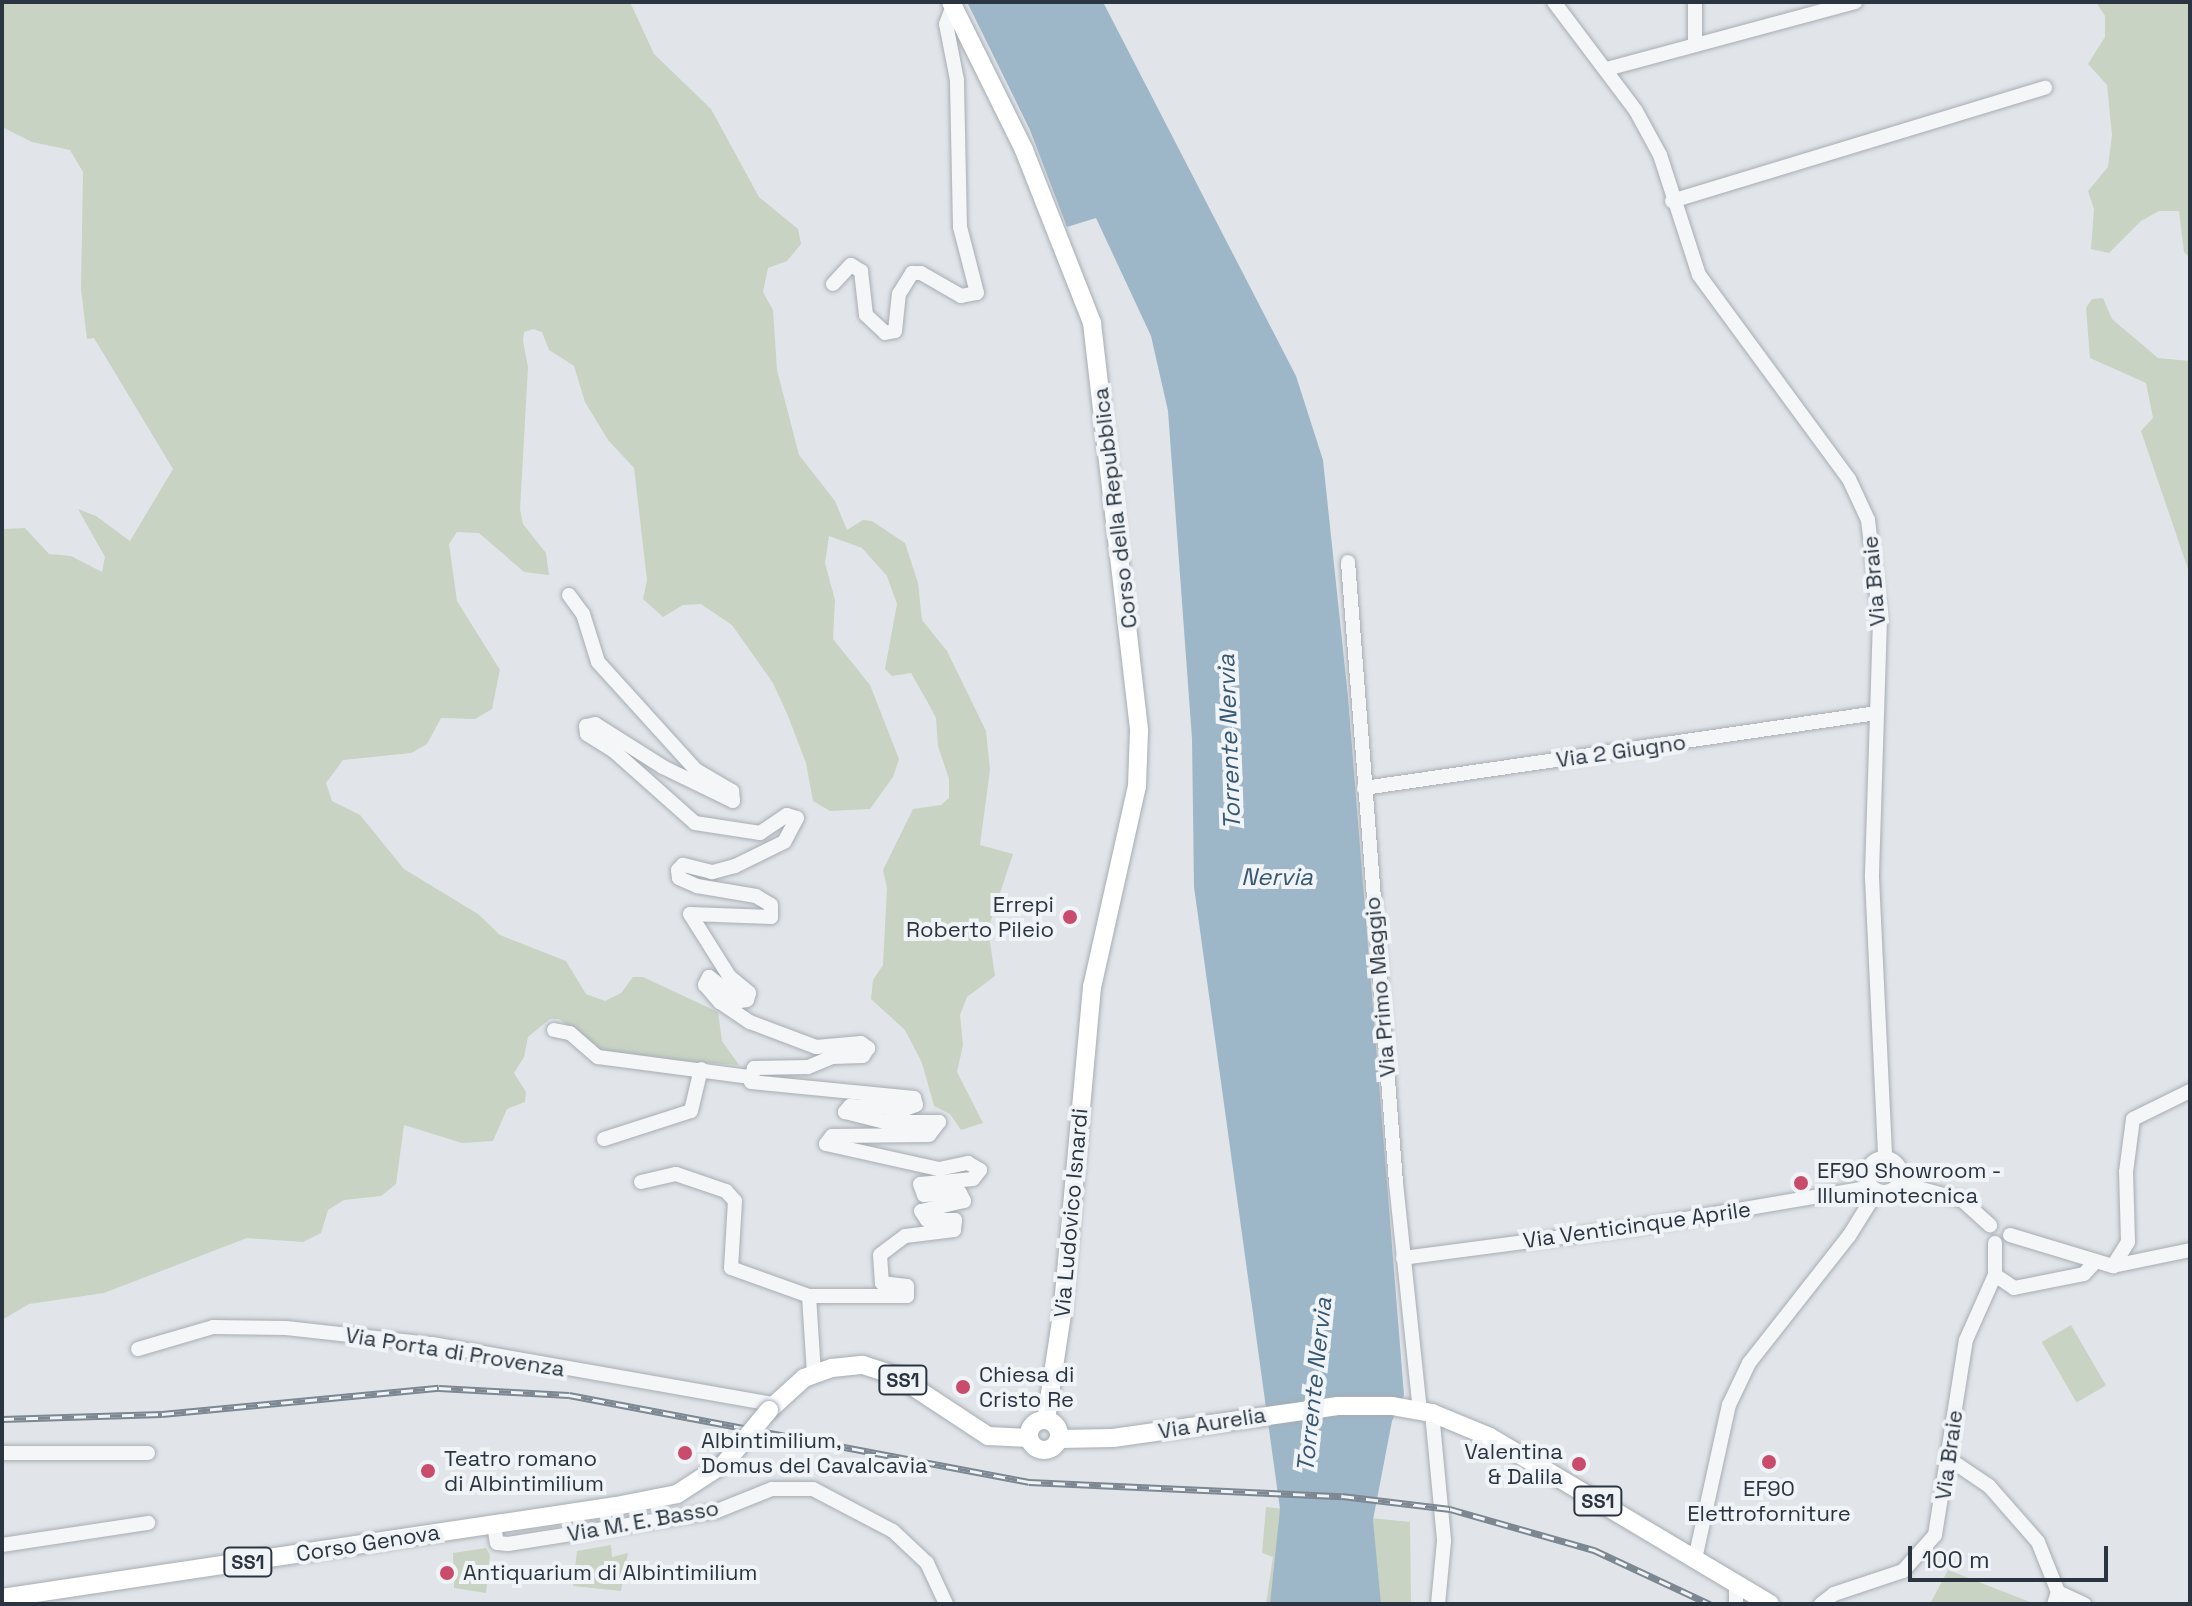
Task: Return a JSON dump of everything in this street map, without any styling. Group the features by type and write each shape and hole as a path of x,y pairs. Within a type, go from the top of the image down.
{"main road":[{"name":"Corso della Repubblica","path":"952,4 1024,150 1092,323 1110,448 1139,731 1137,786 1099,938 1086,1039"},
{"name":"Via Ludovico Isnardi","path":"1053,1428 1054,1387 1086,1039"},
{"name":"SS1","path":"771,1407 814,1373 848,1365 880,1369 988,1436 1002,1441 1029,1438 1044,1450 1053,1428"},
{"name":"Via Aurelia","path":"1053,1428 1113,1438 1351,1405 1422,1411"},
{"name":"Corso Genova","path":"2,1598 494,1525 677,1494 725,1463 771,1407"},
{"name":"SS1","path":"1422,1411 1490,1437 1770,1604"},
{"path":"1029,1438 1033,1425 1053,1428"}],"street":[{"name":"Via Braie","path":"1554,2 1607,69 1660,155 1672,201 1699,275 1849,479 1868,520 1880,619 1872,878 1885,1158"},
{"path":"1695,2 1695,45"},
{"path":"1607,69 1855,2"},
{"path":"833,284 851,265 861,271 866,315 885,333 895,331 899,294 912,273 921,273 961,296 977,293 960,227 957,80 946,24 952,4"},
{"path":"1672,201 2045,88"},
{"name":"Via Primo Maggio","path":"1348,562 1403,1258 1422,1411 1444,1541 1438,1604"},
{"path":"569,595 583,614 598,662 696,770 732,791 733,801 663,767 595,724 586,726 588,736 614,751 695,823 760,833 787,815 797,818 784,842 735,866 712,872 683,865 678,870 679,878 697,886 756,896 773,910 769,919 756,920 690,914 729,976 749,997 740,1001 714,976 705,985 720,1002 750,1022 816,1047 861,1043 868,1050 863,1056 832,1057 787,1071 756,1067 749,1077"},
{"name":"Via 2 Giugno","path":"1364,788 1877,713"},
{"path":"554,1030 570,1033 598,1057 749,1077 756,1084 914,1098 916,1105 905,1109 850,1106 845,1112 899,1123 939,1122 929,1135 832,1136 826,1144 939,1169 968,1163 980,1170 973,1179 920,1184 924,1195 960,1193 964,1201 921,1211 927,1220 955,1220 954,1230 905,1236 880,1255 882,1283 907,1286 907,1296 809,1296 731,1268 735,1201 726,1191 676,1174 641,1182"},
{"path":"604,1139 691,1111 701,1069"},
{"path":"2113,1266 2128,1242 2126,1172 2133,1119 2190,1091"},
{"path":"1695,1559 1729,1405 1749,1363 1849,1236 1874,1189 1868,1168 1885,1158 1899,1166 1900,1183"},
{"path":"1874,1189 1886,1193 1900,1183"},
{"path":"1900,1183 1962,1200 1990,1225 2002,1222 2010,1235 2095,1262 2113,1266 2190,1250"},
{"name":"Via Venticinque Aprile","path":"1403,1258 1874,1189"},
{"name":"Via Braie","path":"1821,1604 1846,1591 1903,1571 1920,1556 1937,1528 1966,1340 1995,1275 1995,1243 1989,1238 1990,1225"},
{"path":"1995,1243 2010,1235"},
{"path":"1995,1275 2014,1288 2084,1274 2095,1262"},
{"path":"809,1296 814,1373"},
{"name":"Via Porta di Provenza","path":"138,1349 213,1327 271,1326 432,1344 771,1407"},
{"path":"2,1453 148,1453"},
{"path":"1949,1459 1989,1486 2022,1522 2050,1564 2056,1598 2084,1604"},
{"name":"Via M. E. Basso","path":"494,1525 497,1543 508,1544 717,1511 761,1492 803,1487 857,1509 893,1531 927,1563 946,1604"},
{"path":"2,1545 148,1523"},
{"path":"1736,1583 1736,1604"}],"green space":[{"path":"2,2 630,2 654,54 711,109 759,197 798,229 801,244 787,261 768,268 763,292 773,310 777,370 799,455 835,501 847,530 863,520 872,521 905,543 918,583 922,620 947,651 986,731 990,770 980,845 1013,854 988,929 995,976 967,997 960,1015 963,1045 957,1072 983,1123 961,1130 950,1114 934,1106 922,1063 905,1030 871,999 873,980 883,965 887,888 883,870 913,809 941,805 949,798 949,779 938,746 936,718 911,673 892,676 885,669 897,604 887,576 862,548 829,536 825,563 835,600 833,639 870,685 899,759 893,777 870,809 830,811 813,801 806,763 773,683 732,625 701,604 683,605 663,617 643,599 647,580 634,468 608,440 585,402 574,366 549,350 542,332 533,329 524,332 523,341 528,367 520,510 523,524 546,553 549,575 524,572 479,533 457,532 449,544 457,601 500,670 492,709 475,719 441,718 427,744 411,753 343,760 326,783 332,801 360,815 404,869 478,914 500,935 566,961 586,994 605,1001 621,993 633,977 643,977 718,1012 722,1041 739,1065 608,1056 559,1019 550,1019 528,1037 524,1057 514,1073 526,1092 525,1102 507,1109 493,1141 462,1143 404,1125 396,1184 381,1196 344,1200 328,1210 321,1233 303,1242 247,1238 104,1293 29,1304 2,1320 2,529 25,528 49,554 71,556 102,572 105,557 78,509 96,516 130,541 173,469 94,338 87,339 81,289 83,172 70,150 32,142 2,127"},
{"path":"2096,2 2190,2 2190,258 2184,252 2179,211 2159,211 2141,221 2109,253 2091,249 2094,209 2088,191 2108,167 2112,135 2107,85 2088,64 2105,37 2105,16"},
{"path":"2103,298 2112,319 2158,358 2190,361 2190,575 2141,431 2153,418 2146,383 2090,358 2086,308 2092,299"},
{"path":"2071,1325 2106,1386 2077,1403 2042,1342"},
{"path":"1266,1507 1410,1522 1411,1604 1266,1604 1273,1557 1262,1553"},
{"path":"611,1545 612,1557 628,1553 621,1591 573,1586 577,1551"},
{"path":"486,1548 490,1555 486,1593 454,1588 453,1553"},
{"path":"1948,1570 2035,1604 1930,1604"}],"water":[{"name":"Nervia","path":"967,2 1103,2 1296,376 1323,460 1348,697 1404,1395 1392,1421 1373,1520 1381,1604 1270,1604 1280,1509 1194,887 1192,739 1168,411 1151,336 1096,218 1067,227 1030,130"}],"railway":[{"path":"2,1419 162,1414 439,1388 569,1395 1029,1482 1342,1496 1450,1509 1594,1550 1710,1604"}],"place":[{"name":"Errepi Roberto Pileio","path":"1070,917"},
{"name":"EF90 Showroom - Illuminotecnica","path":"1801,1183"},
{"name":"Chiesa di Cristo Re","path":"963,1387"},
{"name":"Albintimilium, Domus del Cavalcavia","path":"685,1453"},
{"name":"EF90 Elettroforniture","path":"1769,1462"},
{"name":"Valentina & Dalila","path":"1579,1464"},
{"name":"Teatro romano di Albintimilium","path":"428,1471"},
{"name":"Antiquarium di Albintimilium","path":"447,1573"}],"water label":[{"name":"Torrente Nervia","path":"1229,742"},
{"name":"Torrente Nervia","path":"1314,1385"}]}
